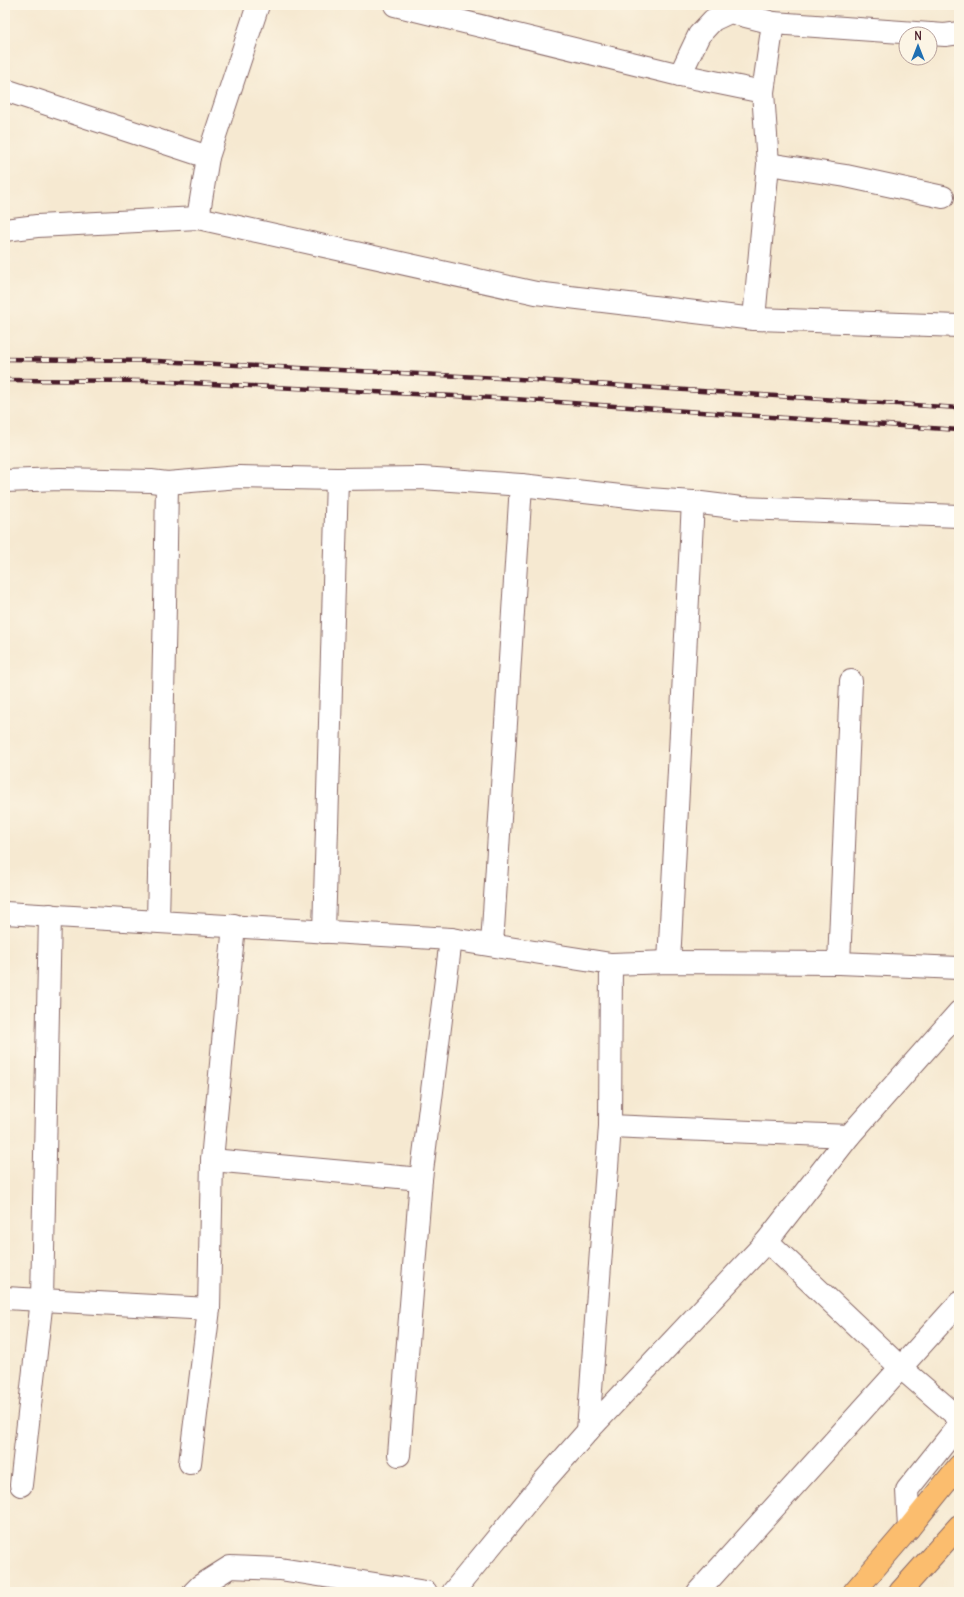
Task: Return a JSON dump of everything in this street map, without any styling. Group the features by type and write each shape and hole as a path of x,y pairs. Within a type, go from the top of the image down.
{"main road":[{"path":"854,1592 909,1528 954,1472"},
{"path":"900,1592 959,1526"}],"street":[{"path":"198,218 208,157 258,5"},
{"path":"395,5 680,75 763,92"},
{"path":"680,75 699,35 713,20 730,12 773,23 898,32"},
{"path":"754,319 768,164 763,92 773,23"},
{"path":"938,35 959,33"},
{"path":"5,90 208,157"},
{"path":"768,164 846,176 943,197"},
{"path":"5,230 37,226 198,218 536,293 754,319 959,326"},
{"path":"5,481 60,479 151,481 167,483 239,477 337,479 422,478 521,485 741,508 959,516"},
{"path":"324,932 337,479"},
{"path":"158,921 167,483"},
{"path":"492,945 521,485"},
{"path":"669,962 693,502"},
{"path":"839,963 852,682"},
{"path":"5,913 234,925 451,939 611,964 669,962 839,963 959,968"},
{"path":"22,1485 42,1299 50,915"},
{"path":"190,1463 209,1309 212,1160 234,925"},
{"path":"399,1455 421,1179 451,939"},
{"path":"588,1431 610,1126 611,964"},
{"path":"453,1592 544,1480 588,1431 767,1241 848,1136 959,1012"},
{"path":"610,1126 848,1136"},
{"path":"212,1160 421,1179"},
{"path":"767,1241 900,1367 959,1418"},
{"path":"5,1298 209,1309"},
{"path":"698,1592 959,1303"},
{"path":"909,1528 907,1490 959,1425"},
{"path":"194,1592 200,1586 230,1567 280,1569 426,1592"}],"railway":[{"path":"5,359 157,361 519,379 959,408"},
{"path":"5,380 152,381 514,399 959,430"}]}
